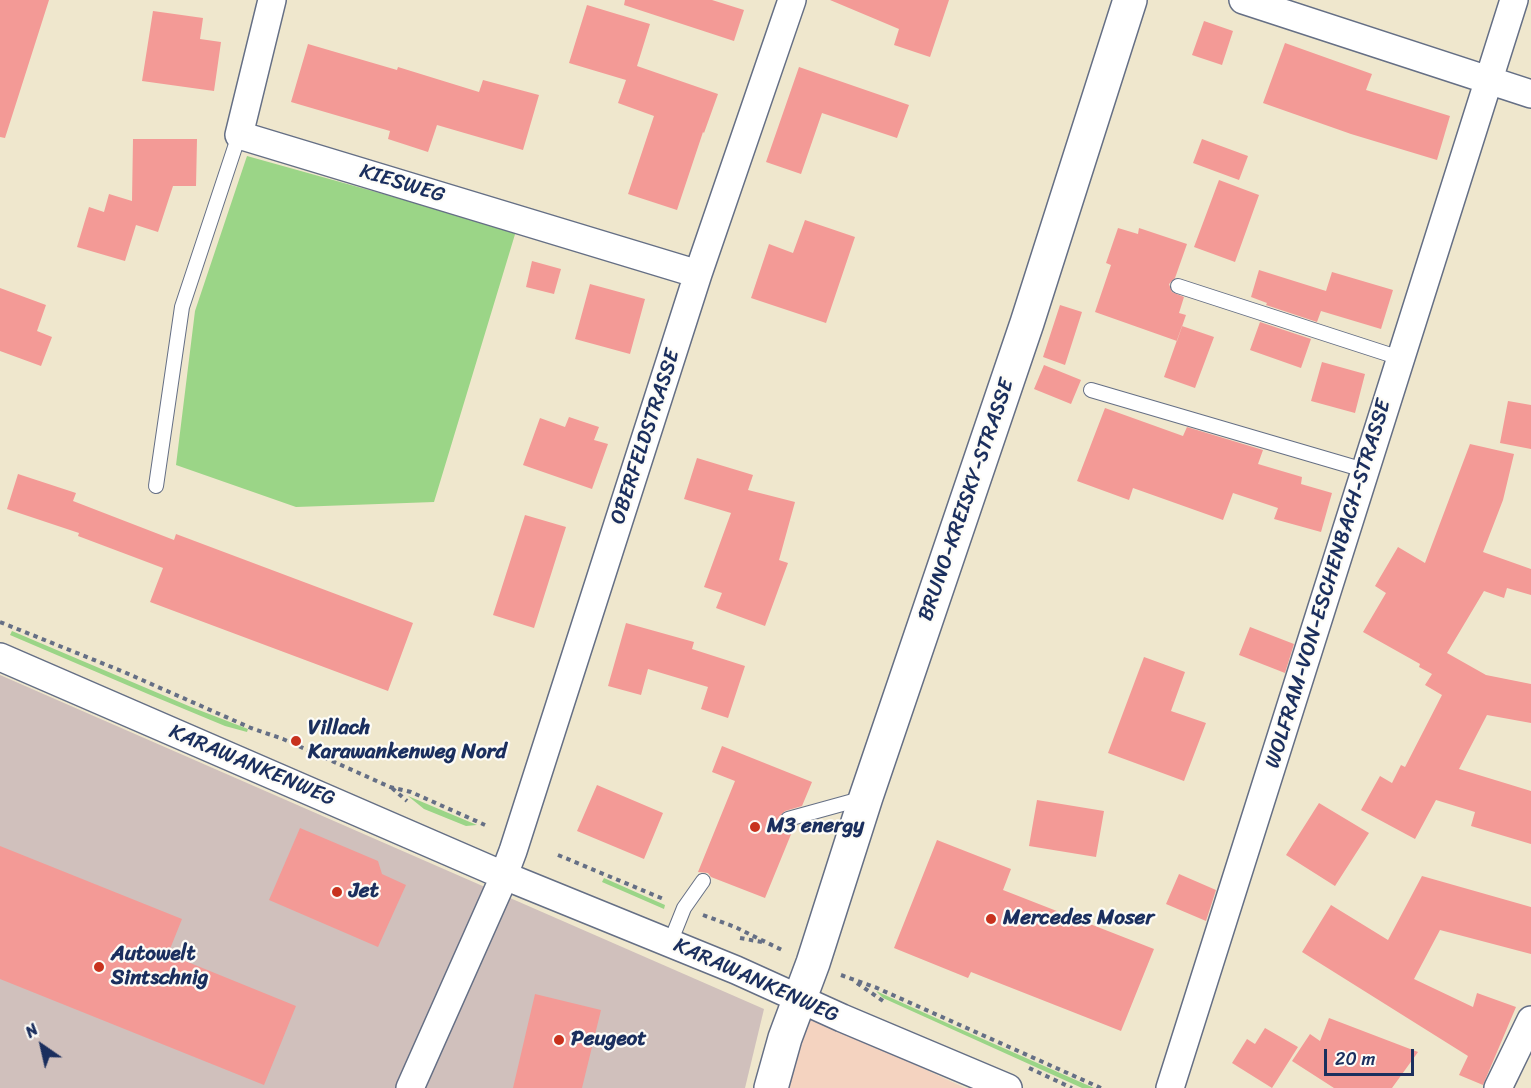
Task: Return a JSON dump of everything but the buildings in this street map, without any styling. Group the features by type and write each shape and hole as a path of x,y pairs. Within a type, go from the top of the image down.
{"street":[{"path":"239,135 272,0"},
{"name":"OBERFELDSTRASSE","path":"504,876 698,273 792,0"},
{"name":"BRUNO-KREISKY-STRASSE","path":"771,1088 785,1038 1027,323 1130,0"},
{"path":"1243,0 1531,94"},
{"name":"WOLFRAM-VON-ESCHENBACH-STRASSE","path":"1170,1088 1514,0"},
{"name":"KIESWEG","path":"239,135 698,273"},
{"name":"KARAWANKENWEG","path":"0,657 504,876 670,943 1008,1088"},
{"path":"410,1088 504,876"},
{"path":"1498,1088 1531,1020"}],"lane":[{"path":"156,486 182,308 239,135"},
{"path":"1178,286 1400,358"},
{"path":"1091,390 1364,470"},
{"path":"788,819 867,797"},
{"path":"670,943 684,908 703,881"}],"path":[{"path":"0,622 124,672 251,728 283,739 390,787 411,792 484,825"},
{"path":"852,980 887,993 1101,1088"}],"shaded area":[{"path":"0,675 764,1009 745,1088 0,1088"},
{"path":"792,1007 965,1088 770,1088"}],"green space":[{"path":"247,156 516,231 434,502 296,507 176,465 195,311"},
{"path":"12,631 248,729 247,732 225,726 10,635"},
{"path":"408,796 477,825 466,826 424,809"},
{"path":"604,878 665,905 664,909 602,882"},
{"path":"876,991 1094,1088 1082,1088 883,998"}],"place":[{"name":"Villach Karawankenweg Nord","path":"296,741"},
{"name":"M3 energy","path":"755,827"},
{"name":"Jet","path":"337,892"},
{"name":"Mercedes Moser","path":"991,919"},
{"name":"Autowelt Sintschnig","path":"99,967"},
{"name":"Peugeot","path":"559,1040"}]}
